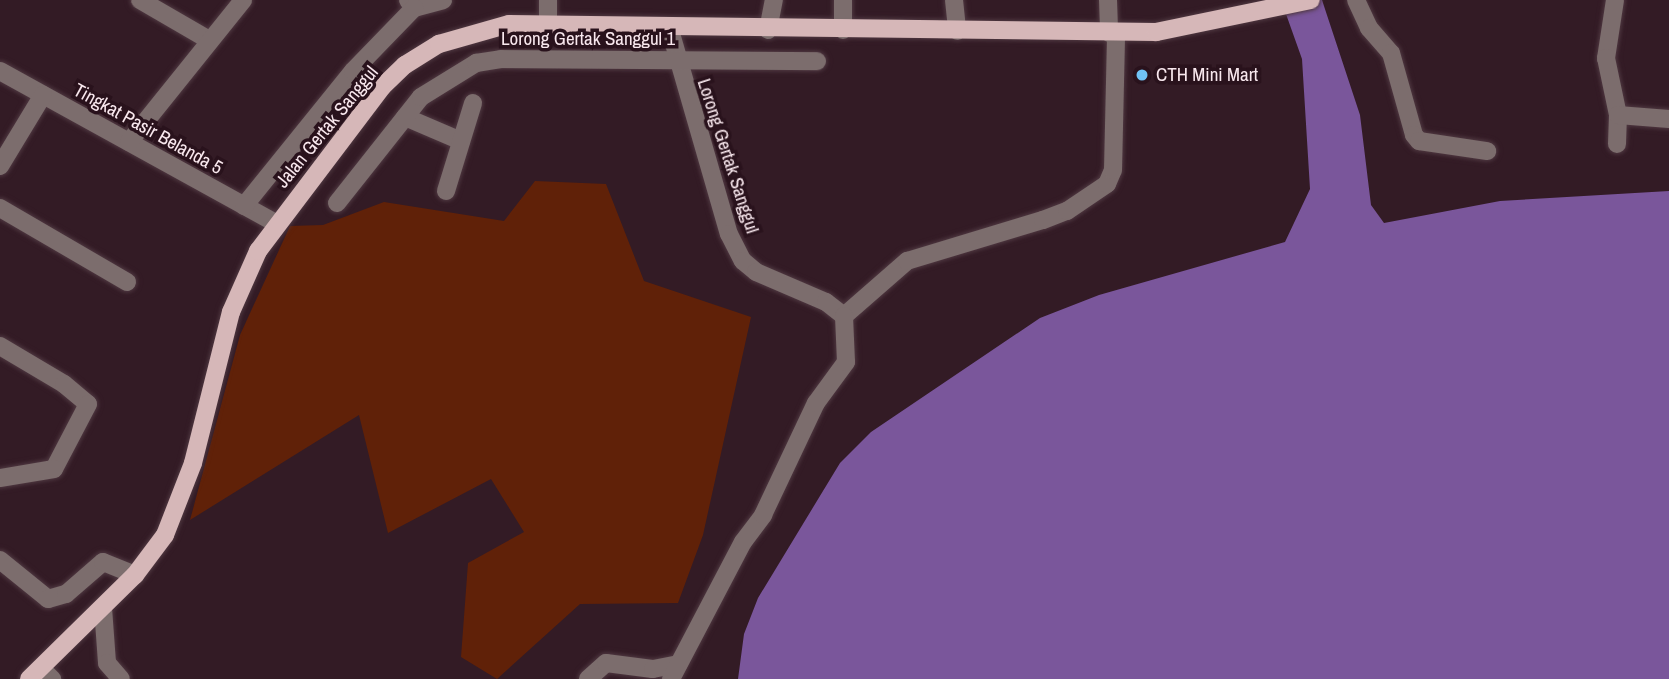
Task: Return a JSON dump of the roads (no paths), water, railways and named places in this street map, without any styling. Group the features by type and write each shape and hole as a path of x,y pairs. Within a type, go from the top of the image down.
{"main road":[{"name":"Jalan Gertak Sanggul","path":"41,675 135,575 165,535 180,501 234,302 277,224 375,97 405,65 439,44 475,31 509,24 670,30 1113,33 1189,27 1311,0"}],"street":[{"path":"140,0 209,40"},
{"path":"129,142 243,0"},
{"path":"244,206 352,71 411,4 443,0"},
{"path":"548,0 548,24"},
{"path":"768,30 774,0"},
{"path":"843,0 843,30"},
{"path":"954,0 957,31"},
{"path":"588,679 606,663 675,671 743,542 763,515 816,403 846,362 845,316 907,261 1067,211 1107,184 1113,170 1113,33 1108,0"},
{"path":"1356,0 1368,28 1391,53 1414,135 1419,141 1487,151"},
{"path":"1615,0 1606,58 1618,115 1617,144"},
{"name":"Lorong Gertak Sanggul","path":"670,30 729,234 743,261 757,272 826,302 845,316"},
{"name":"Lorong Gertak Sanggul 1","path":"337,203 421,97 476,63 677,59 817,61"},
{"name":"Tingkat Pasir Belanda 5","path":"0,71 277,224"},
{"path":"0,166 43,95"},
{"path":"446,191 473,103"},
{"path":"1618,115 1669,118"},
{"path":"405,117 461,141"},
{"path":"0,208 127,282"},
{"path":"0,346 64,384 88,404 54,469 0,478"},
{"path":"0,560 48,599 66,594 103,562 135,575"},
{"path":"103,608 107,663 123,678"}],"place":[{"name":"CTH Mini Mart","path":"1142,75"}]}
